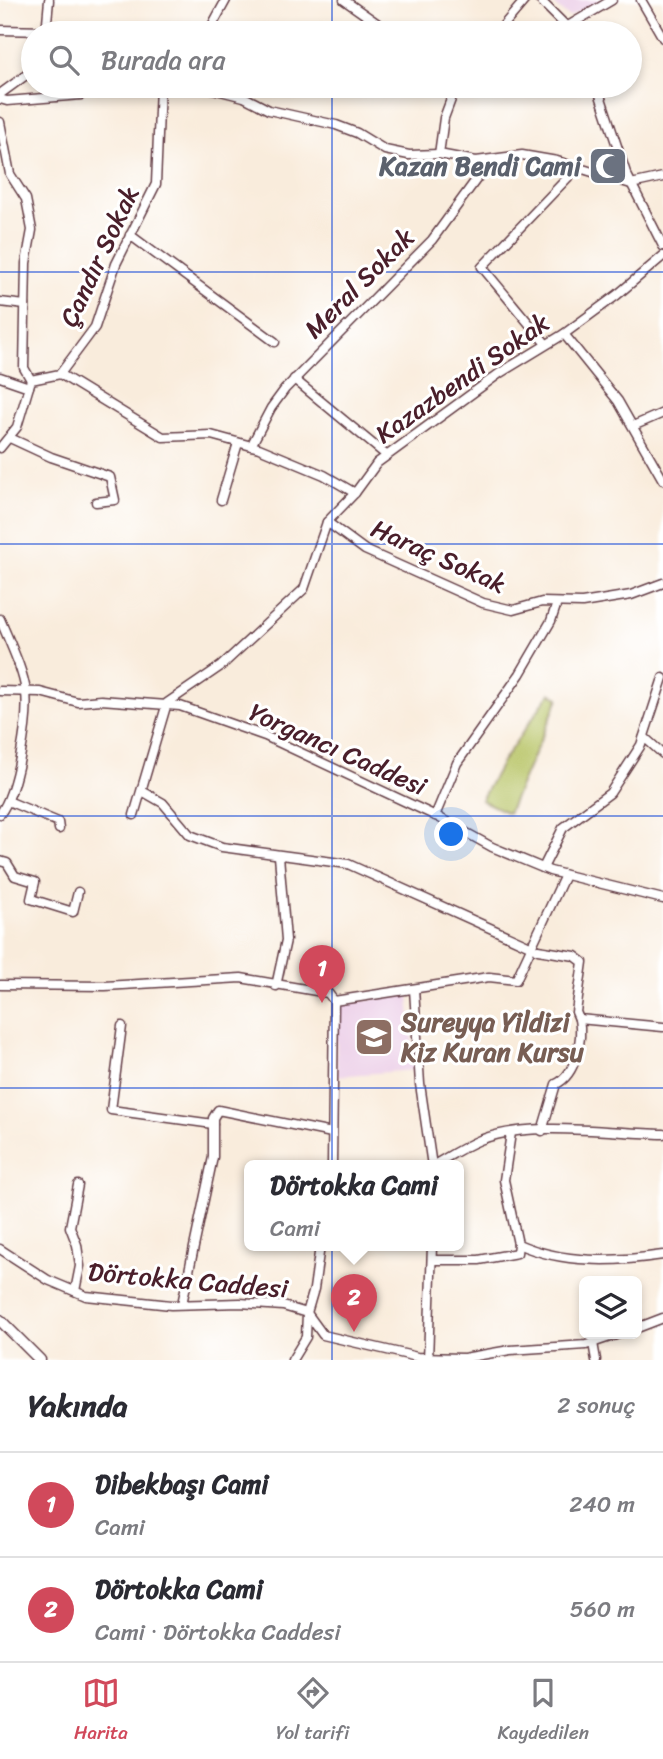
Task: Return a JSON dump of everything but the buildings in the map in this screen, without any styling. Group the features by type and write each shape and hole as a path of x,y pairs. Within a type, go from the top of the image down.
{"main road":[{"path":"0,1323 35,1360"},
{"path":"0,1323 40,1360"}],"street":[{"path":"47,21 49,0"},
{"path":"215,21 226,0"},
{"path":"344,0 374,21"},
{"path":"507,21 525,0"},
{"path":"540,0 561,21"},
{"path":"583,21 612,0"},
{"path":"641,0 663,38"},
{"path":"0,30 21,31"},
{"path":"21,80 0,97 7,101 44,98"},
{"name":"Çandır Sokak","path":"60,374 95,327 116,264 156,184 160,98"},
{"path":"246,98 269,110 336,125 357,133 385,150 409,155 439,154 475,161 522,155 631,184 663,177"},
{"path":"439,154 444,118 452,98"},
{"path":"601,98 631,184 663,246"},
{"path":"0,122 10,174 26,199 32,230 26,263 24,368 30,383 10,438 0,448"},
{"name":"Meral Sokak","path":"251,446 271,408 294,379 432,240 478,177 505,157"},
{"path":"546,344 482,267 577,168"},
{"path":"130,235 275,342"},
{"name":"Kazazbendi Sokak","path":"167,703 221,666 304,589 327,522 386,455 564,334 617,295 663,256"},
{"path":"0,302 25,305"},
{"path":"564,334 618,401 663,480"},
{"path":"0,377 30,383 60,374 163,437 211,435 251,446 324,475 355,493"},
{"path":"294,379 386,455"},
{"path":"634,426 663,413"},
{"path":"10,438 51,457 110,477 115,500 96,502"},
{"path":"221,500 238,443"},
{"name":"Haraç Sokak","path":"327,522 365,550 482,603 513,610 542,602 582,603 631,595 663,583"},
{"path":"435,816 457,764 520,674 551,621 557,603"},
{"path":"0,619 26,691 25,723 8,802 0,814"},
{"path":"543,868 563,828 610,793 644,737 663,678"},
{"name":"Yorgancı Caddesi","path":"0,691 26,691 78,702 167,703 265,736 435,816 492,847 543,868 663,899"},
{"path":"134,815 167,703"},
{"path":"644,737 663,754"},
{"path":"142,791 163,803 184,831 191,835 222,846 279,856 286,853 348,864 534,948 575,956 583,962 576,1012 579,1019 579,1041 566,1080 556,1084 542,1131"},
{"path":"8,802 45,815 58,822 59,829"},
{"path":"276,986 286,940 279,856"},
{"path":"0,861 7,863 15,876 35,882 31,900 73,912 78,892"},
{"path":"334,1001 489,977 516,980 534,948 565,875"},
{"path":"0,985 105,986 241,978 328,993 334,1001 332,1160"},
{"path":"414,989 420,1084 431,1160"},
{"path":"579,1019 663,1027"},
{"path":"122,1026 111,1110 213,1124"},
{"path":"183,1304 213,1157 213,1124 218,1110 332,1133"},
{"path":"443,1160 480,1140 511,1133 567,1129 663,1134"},
{"path":"432,1260 479,1260 517,1253 518,1244 504,1180 511,1133"},
{"path":"75,1291 80,1266 78,1245 70,1227 78,1185"},
{"path":"518,1244 538,1253 591,1260 628,1260 663,1255"},
{"name":"Dörtokka Caddesi","path":"0,1249 48,1280 86,1296 183,1304 240,1303 284,1307 307,1313 323,1335 352,1344 428,1359 506,1355 605,1339"},
{"path":"292,1360 306,1337 307,1313 314,1289 319,1251"},
{"path":"428,1359 432,1251"},
{"path":"642,1326 663,1318"},
{"path":"593,1343 596,1360"}],"shaded area":[{"path":"548,0 603,0 569,17"},
{"name":"Sureyya Yildizi Kiz Kuran Kursu","path":"409,993 414,1070 337,1076 336,1005"}],"green space":[{"path":"550,693 559,698 508,813 481,800 502,762"}],"place":[{"name":"Kazan Bendi Cami","path":"608,166"},
{"name":"Dibekbaşı Cami","path":"322,1003"},
{"name":"Sureyya Yildizi Kiz Kuran Kursu","path":"374,1037"},
{"name":"Dörtokka Cami","path":"354,1332"}]}
